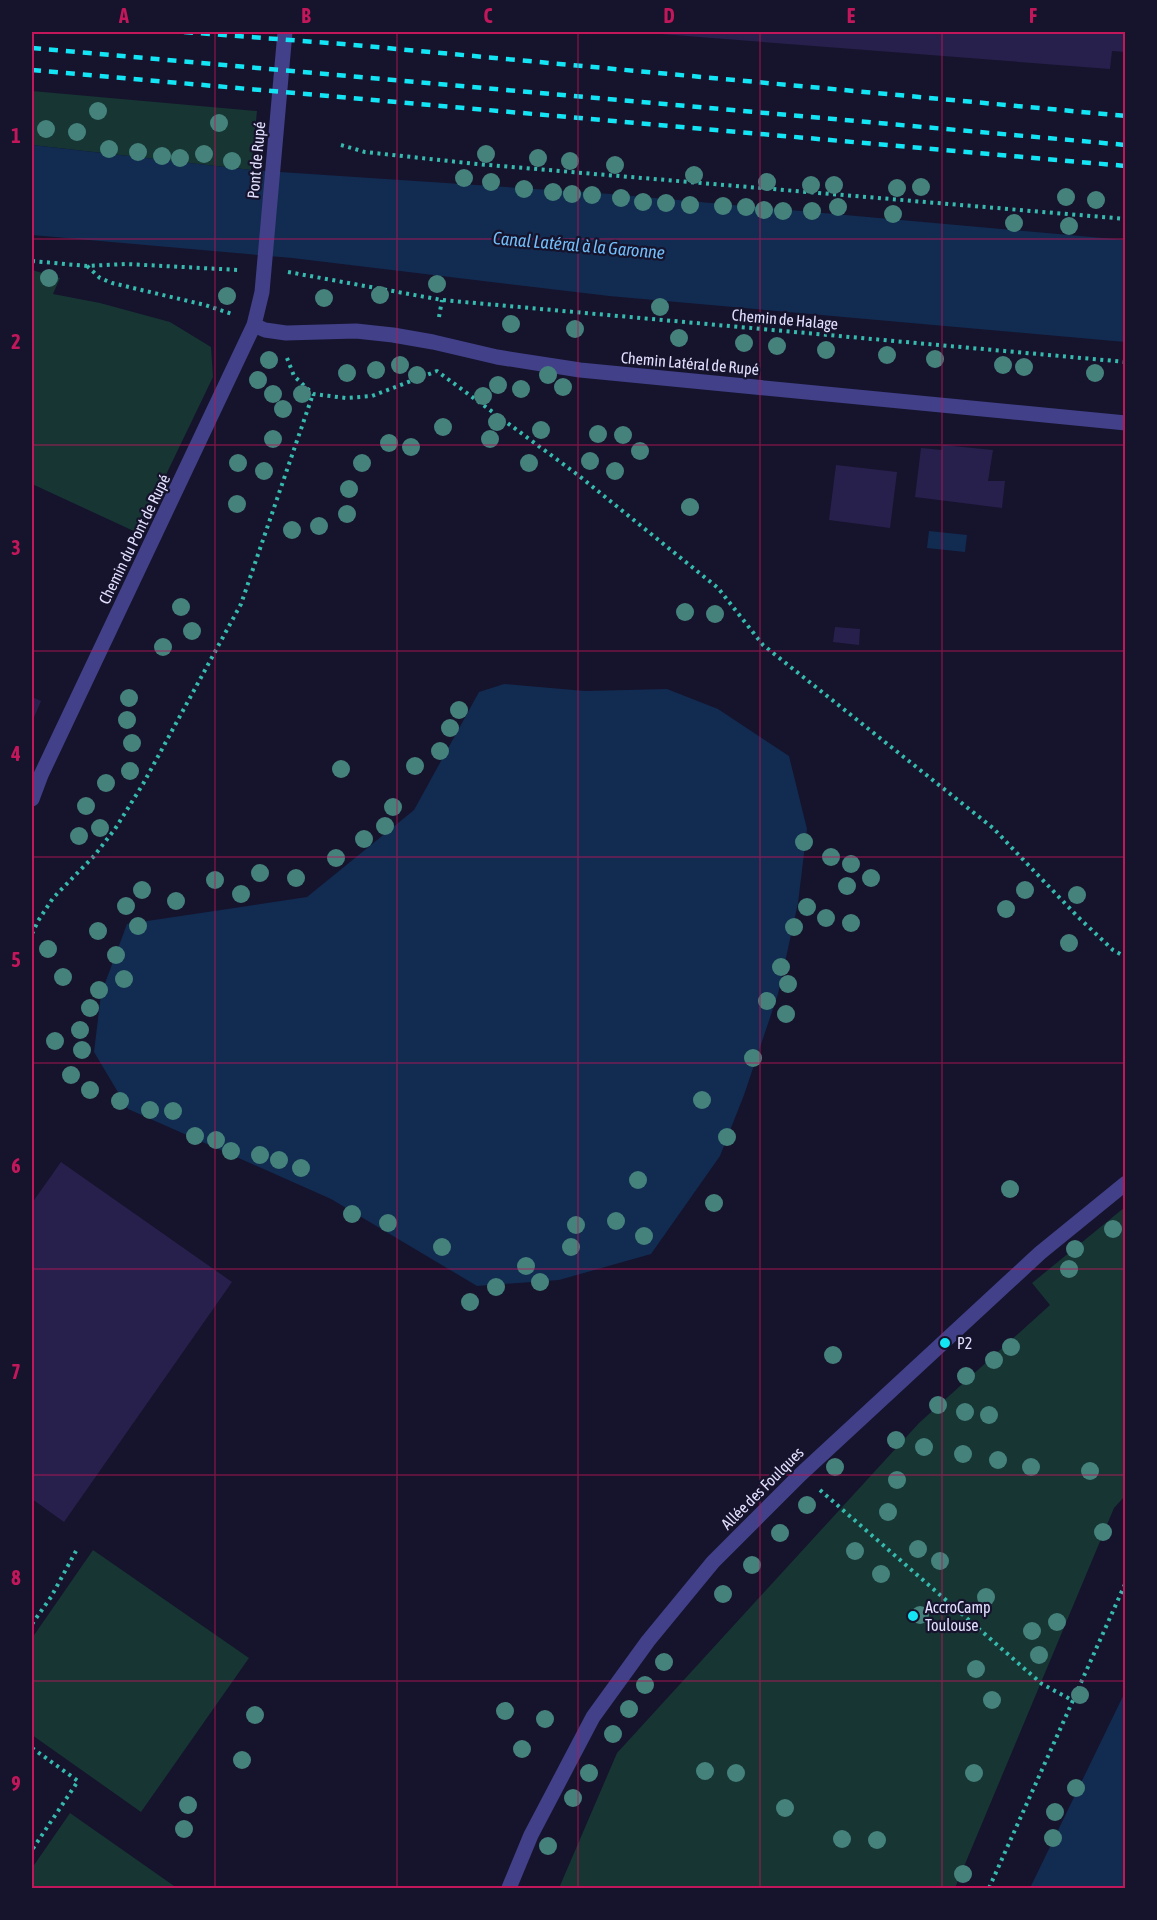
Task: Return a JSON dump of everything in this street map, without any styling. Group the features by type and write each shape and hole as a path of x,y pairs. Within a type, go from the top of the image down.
{"street":[{"name":"Pont de Rupé","path":"262,292 285,32"},
{"name":"Chemin du Pont de Rupé","path":"32,799 40,775 254,325 262,292"},
{"name":"Chemin Latéral de Rupé","path":"254,325 265,330 286,333 356,331 375,333 433,342 497,357 580,370 1125,423"},
{"name":"Allée des Foulques","path":"509,1888 531,1835 592,1717 648,1641 713,1562 801,1474 1040,1252 1125,1183"}],"path":[{"path":"341,145 365,153 477,164 1125,219"},
{"path":"87,266 100,279 112,284 205,305 236,315 254,325"},
{"name":"Chemin de Halage","path":"442,300 1125,362"},
{"path":"286,333 286,356 294,376 313,394 346,398 372,396 437,371 578,475 718,588 763,645 993,828 1078,917 1113,950 1125,957"},
{"path":"32,934 53,898 115,829 143,784 241,604 313,394"},
{"path":"801,1474 1042,1684 1072,1700"},
{"path":"32,1624 51,1597 76,1551"},
{"path":"989,1888 1125,1582"},
{"path":"32,1748 78,1781 32,1850"}],"green space":[{"path":"32,91 257,111 251,170 32,145"},
{"path":"32,270 60,278 53,294 100,303 170,322 211,347 213,377 138,533 32,484"},
{"path":"1125,1207 1125,1496 1114,1508 955,1888 559,1888 617,1753 919,1423 1050,1305 1032,1283"},
{"path":"93,1550 249,1658 141,1812 32,1735 32,1638"},
{"path":"70,1813 177,1888 32,1888 32,1868"}],"water":[{"name":"Canal Latéral à la Garonne","path":"32,145 251,170 611,194 1125,240 1125,342 609,296 292,258 32,235"},
{"path":"929,531 967,535 965,552 927,548"},
{"path":"504,684 585,691 667,689 718,709 789,756 807,829 798,903 778,994 744,1095 720,1156 651,1254 559,1280 477,1286 331,1199 128,1109 94,1052 101,994 127,924 307,897 414,810 479,692"},
{"path":"1125,1692 1125,1888 1030,1888"}],"building":[{"path":"648,32 1126,32 1126,52 1112,51 1110,69"},
{"path":"943,445 993,450 988,481 1005,481 1002,508 915,497 921,448 942,450"},
{"path":"836,465 897,472 890,528 829,520"},
{"path":"835,627 860,629 859,645 833,642"},
{"path":"32,697 41,701 32,722"},
{"path":"61,1162 232,1282 64,1522 32,1499 32,1203"}],"railway":[{"path":"184,32 343,44 1126,116"},
{"path":"32,48 1126,145"},
{"path":"32,70 1126,166"}],"place":[{"name":"P2","path":"945,1343"},
{"name":"AccroCamp Toulouse","path":"913,1616"}]}
